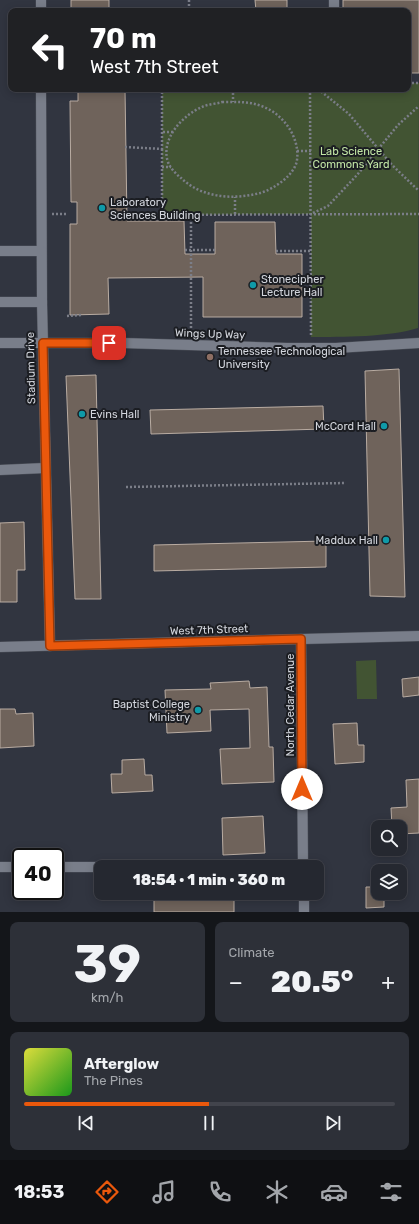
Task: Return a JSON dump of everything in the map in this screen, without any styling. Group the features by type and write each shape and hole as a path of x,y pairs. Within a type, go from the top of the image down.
{"street":[{"name":"Stadium Drive","path":"41,92 41,251 50,646"},
{"path":"0,251 41,251"},
{"path":"0,302 42,302"},
{"name":"Wings Up Way","path":"0,343 122,343 336,348 419,343"},
{"path":"0,470 45,468"},
{"name":"West 7th Street","path":"0,648 419,636"},
{"name":"North Cedar Avenue","path":"301,639 303,860"},
{"path":"0,867 12,867"},
{"path":"64,867 94,867"},
{"path":"304,900 304,912"}],"path":[{"path":"162,92 162,215"},
{"path":"233,92 233,102"},
{"path":"310,92 311,337"},
{"path":"322,92 349,114 392,165 419,191"},
{"path":"245,102 265,107 280,117 291,131 297,151 297,161 290,173 276,185 263,192 236,198 214,196 190,187 175,173 171,167 168,161 167,146 173,132 185,117 203,106 245,102"},
{"path":"311,214 328,206 357,175 398,124 419,106"},
{"path":"163,132 173,132"},
{"path":"126,147 162,149"},
{"path":"297,151 311,150"},
{"path":"162,167 171,167"},
{"path":"235,214 236,198"},
{"path":"51,214 67,214"},
{"path":"191,214 192,337"},
{"path":"126,215 419,214"},
{"path":"185,250 215,250"},
{"path":"276,251 311,251"},
{"path":"67,316 82,315"},
{"path":"126,487 346,483"}],"green space":[{"name":"Lab Science Commons Yard","path":"411,83 419,83 418,328 380,335 311,337 311,214 162,215 162,92 411,92"},
{"path":"376,660 377,699 357,699 356,661"}],"building":[{"path":"71,0 109,0 109,8 71,8"},
{"path":"255,0 287,0 287,8 256,8"},
{"path":"343,0 419,0 419,73 411,73 411,8 343,8"},
{"name":"Laboratory Sciences Building","path":"78,92 125,92 127,221 184,221 185,254 215,254 215,222 275,222 276,254 302,254 302,317 203,317 203,277 108,278 109,314 70,315 70,224 77,224 77,202 71,202 70,101 78,101"},
{"path":"399,369 405,597 370,596 365,371"},
{"path":"96,375 101,599 75,599 66,376"},
{"path":"323,406 324,429 151,434 150,410"},
{"path":"24,522 25,570 17,570 17,602 0,602 0,523"},
{"path":"326,541 326,567 154,571 154,545"},
{"path":"419,677 419,695 403,697 402,679"},
{"name":"Baptist College Ministry","path":"249,681 250,688 267,687 269,747 273,747 274,782 222,784 220,749 250,748 249,709 210,710 211,731 167,733 165,690 211,689 210,683"},
{"path":"0,709 15,709 16,714 33,713 34,746 0,748"},
{"path":"357,723 358,745 364,745 364,762 335,764 333,724"},
{"path":"144,759 145,775 152,775 153,791 112,793 111,774 122,774 122,760"},
{"path":"419,779 419,833 407,834 407,820 392,820 391,808 407,807 406,780"},
{"path":"263,816 265,853 223,855 222,818"},
{"path":"366,887 371,887 371,900 384,900 384,907 366,908"},
{"path":"154,900 234,900 234,912 154,912"}],"place":[{"name":"Laboratory Sciences Building","path":"102,208"},
{"name":"Stonecipher Lecture Hall","path":"253,285"},
{"name":"Tennessee Technological University","path":"210,357"},
{"name":"Evins Hall","path":"82,414"},
{"name":"McCord Hall","path":"384,426"},
{"name":"Maddux Hall","path":"386,540"},
{"name":"Baptist College Ministry","path":"198,710"}],"route":[{"path":"109,343 43,343 50,646 301,639 302,789"}]}
